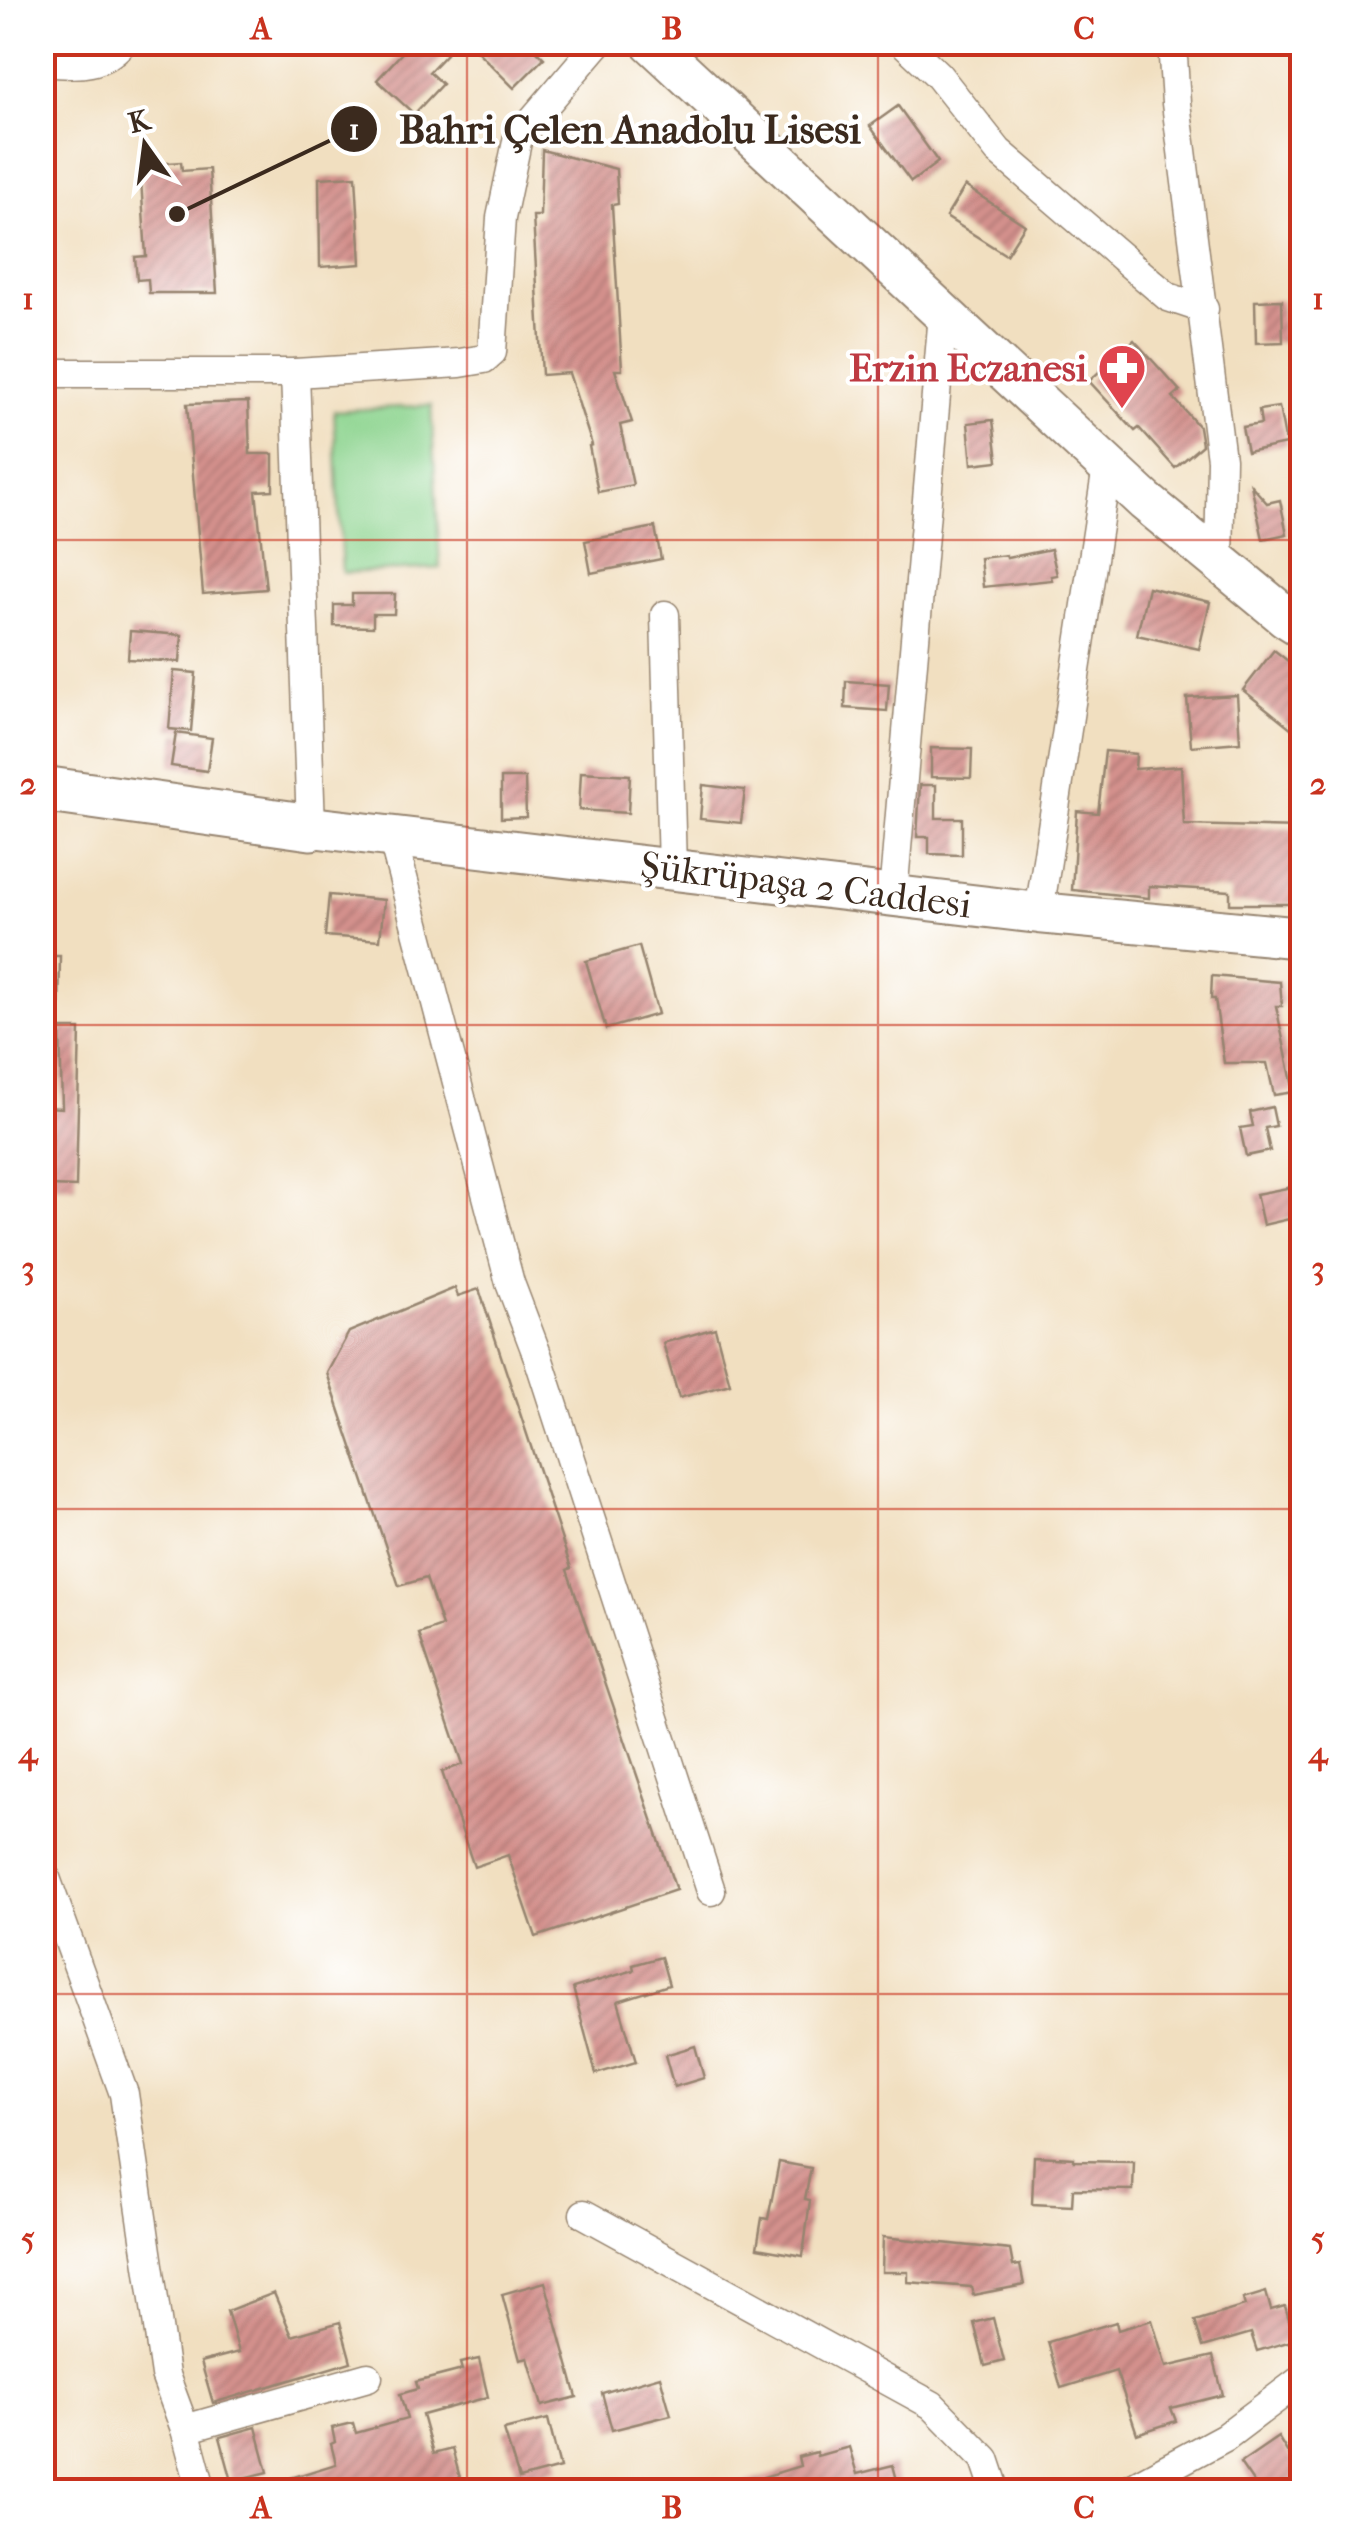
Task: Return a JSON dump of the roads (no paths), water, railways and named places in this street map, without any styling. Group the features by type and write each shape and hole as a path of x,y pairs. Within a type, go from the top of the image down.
{"main road":[{"path":"651,42 1108,467 1218,562 1302,627"},
{"path":"42,789 311,827"},
{"path":"42,813 311,827"},
{"name":"Şükrüpaşa 2 Caddesi","path":"311,827 1040,913 1302,938"}],"street":[{"path":"42,62 91,65 112,55 123,42"},
{"path":"42,372 295,373 484,359 492,352 502,218 518,138 599,42"},
{"path":"902,42 938,75 998,151 1168,298 1204,309"},
{"path":"938,75 940,42"},
{"path":"1172,42 1176,103 1221,459 1218,562"},
{"path":"893,894 943,314"},
{"path":"295,373 311,827"},
{"path":"1040,913 1108,467"},
{"path":"665,615 672,868"},
{"path":"392,836 510,1283 538,1357 711,1891"},
{"path":"42,1867 124,2094 165,2375 202,2492"},
{"path":"584,2214 932,2405 985,2459 996,2492"},
{"path":"184,2429 368,2376"},
{"path":"1122,2492 1225,2437 1302,2379"}],"place":[{"name":"Bahri Çelen Anadolu Lisesi","path":"177,214"},
{"name":"Erzin Eczanesi","path":"1122,410"}]}
